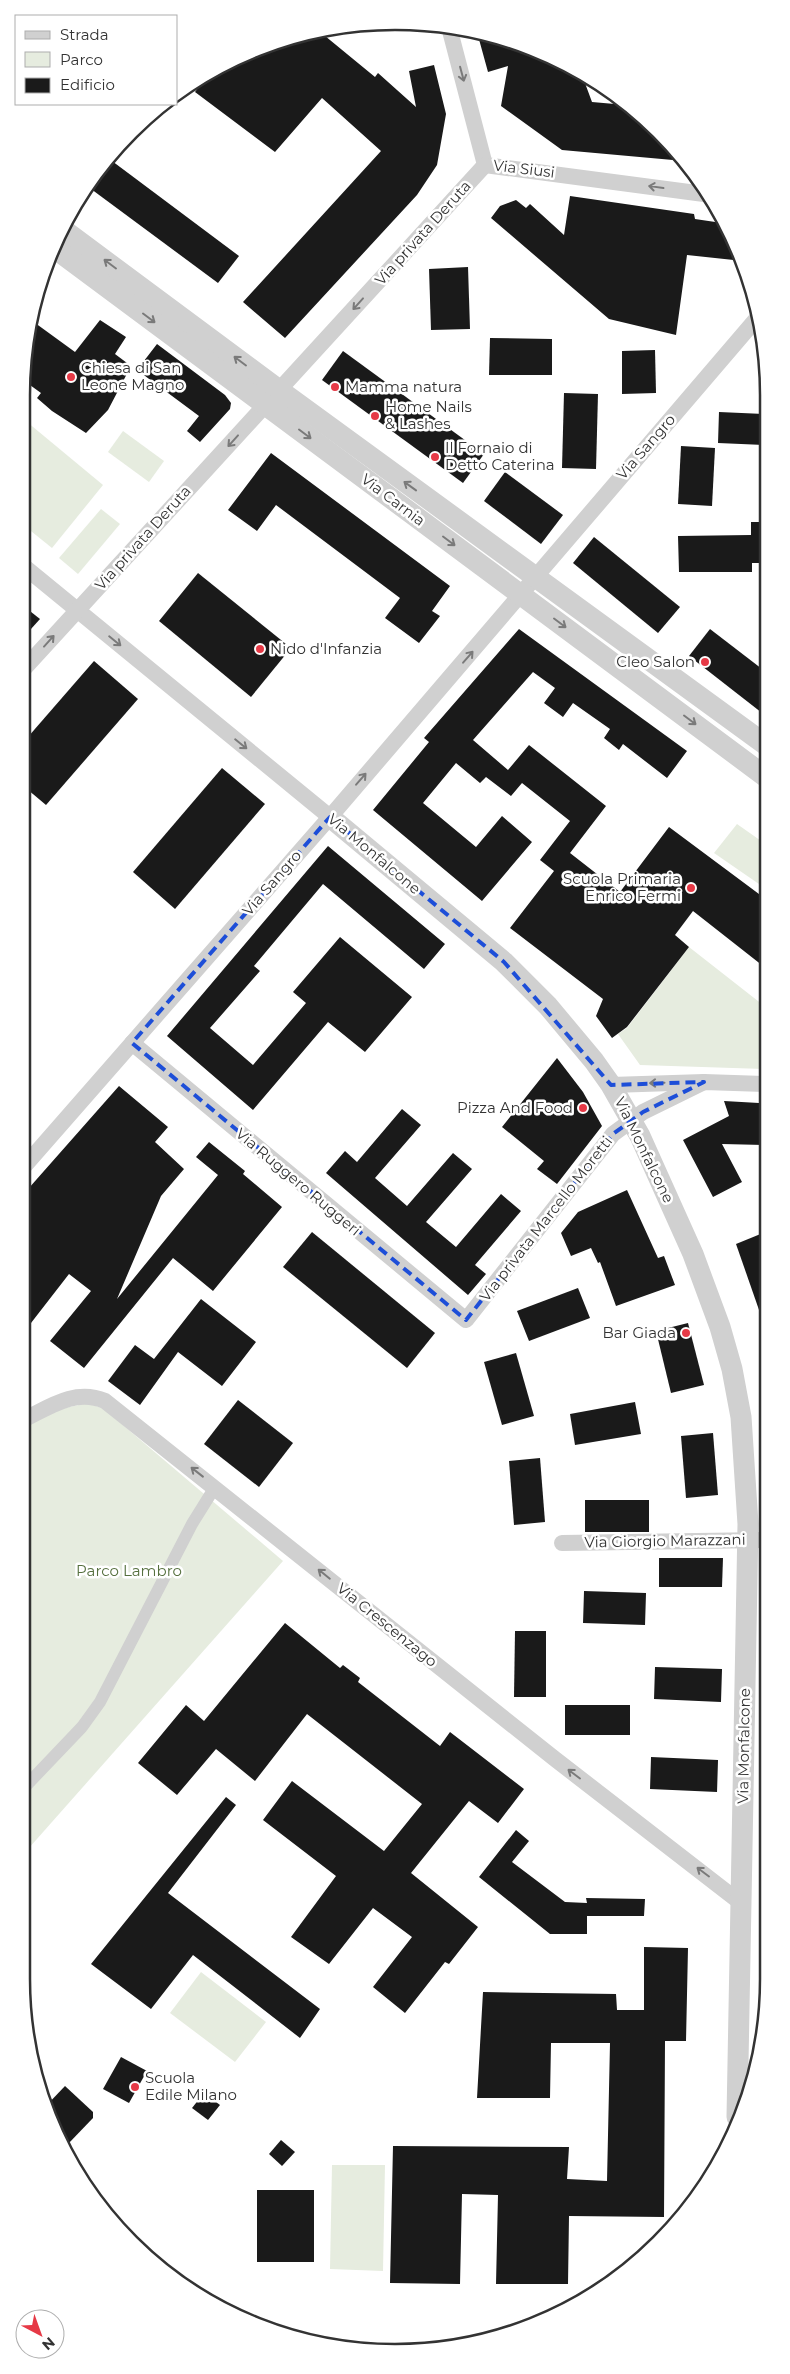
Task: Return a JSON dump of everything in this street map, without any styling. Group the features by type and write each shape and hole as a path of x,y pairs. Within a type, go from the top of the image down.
{"street":[{"name":"Via Siusi","path":"451,34 485,165 699,193"},
{"name":"Via privata Deruta","path":"30,662 485,165"},
{"name":"Via Carnia","path":"68,234 520,594 760,773"},
{"name":"Via Carnia","path":"60,252 534,577 760,741"},
{"name":"Via Sangro","path":"534,577 753,323"},
{"name":"Via Monfalcone","path":"30,571 330,817 480,942 522,980 576,1038 611,1085 631,1120 697,1264 728,1355 758,1540 741,1902 737,2106"},
{"path":"520,594 534,577"},
{"name":"Via Sangro","path":"30,1160 330,817 520,594"},
{"name":"Via Ruggero Ruggeri","path":"132,1043 464,1320"},
{"path":"611,1085 704,1082 760,1084"},
{"name":"Via privata Marcello Moretti","path":"464,1320 469,1319 613,1134 631,1120 704,1082"},
{"name":"Via Crescenzago","path":"30,1416 51,1405 84,1396 99,1398 116,1409 547,1753 741,1902"},
{"path":"30,1782 82,1727 100,1702 192,1524 215,1487"},
{"name":"Via Giorgio Marazzani","path":"562,1543 758,1540"}],"highlighted area":[{"path":"330,817 504,962 611,1085 704,1082 643,1112 613,1134 466,1320 132,1043"}],"green space":[{"path":"30,424 103,485 52,548 30,530"},
{"path":"123,431 164,461 149,482 108,452"},
{"path":"101,509 120,524 78,574 59,558"},
{"path":"737,824 760,840 760,885 714,853"},
{"path":"689,947 760,1003 760,1069 640,1065 618,1034 627,1028"},
{"name":"Parco Lambro","path":"88,1403 104,1409 283,1561 30,1847 30,1419 37,1414"},
{"path":"201,1972 266,2022 235,2062 170,2013"},
{"path":"332,2165 385,2165 383,2271 330,2269"}],"building":[{"path":"326,37 375,77 378,73 416,107 409,71 434,65 446,114 437,165 417,195 285,338 243,302 381,151 322,98 275,152 195,92 213,79 255,58 301,42"},
{"path":"479,40 535,58 578,79 585,84 592,102 617,105 653,137 674,160 562,150 501,106 508,66 488,72"},
{"path":"114,162 239,256 218,283 93,190"},
{"path":"570,196 694,214 695,219 716,222 734,260 687,255 676,335 609,319 491,218 500,206 516,200 526,208 530,204 564,235"},
{"path":"468,267 470,329 431,330 429,269"},
{"name":"Chiesa di San Leone Magno","path":"100,320 126,337 115,354 131,366 108,410 86,433 52,411 37,398 41,393 30,385 33,347 37,324 75,352"},
{"path":"490,338 552,339 552,375 489,375"},
{"path":"157,344 225,395 231,403 230,409 200,442 187,431 199,416 137,370"},
{"path":"655,350 656,393 622,394 622,351"},
{"path":"343,351 484,454 463,483 322,380"},
{"path":"564,393 598,394 596,469 562,468"},
{"path":"719,412 760,414 760,445 718,443"},
{"path":"681,446 715,448 712,506 678,504"},
{"path":"271,453 450,586 432,611 440,616 419,643 385,618 400,598 276,505 257,531 228,510"},
{"path":"505,472 563,515 541,544 484,501"},
{"path":"751,522 760,522 760,563 752,563 752,572 679,572 678,536 751,535"},
{"path":"594,537 680,607 658,633 573,563"},
{"path":"198,573 291,648 251,697 159,621"},
{"path":"30,611 40,619 30,630"},
{"path":"519,629 687,751 667,778 623,744 619,750 604,738 610,729 573,703 563,717 544,703 555,688 533,672 473,740 508,770 529,745 606,806 570,853 620,892 669,827 760,895 760,964 693,911 675,935 689,947 627,1027 612,1038 596,1016 603,999 510,928 554,871 540,860 570,821 522,783 511,796 486,777 480,783 456,763 423,803 476,847 502,816 532,842 482,901 373,810 429,742 424,738"},
{"path":"710,629 760,667 760,711 689,656"},
{"path":"94,661 138,699 46,805 30,792 30,735"},
{"path":"222,768 265,804 175,909 133,872"},
{"path":"328,846 445,944 424,969 323,884 254,966 260,971 210,1028 253,1065 306,1003 293,992 340,937 412,997 365,1052 328,1022 253,1110 167,1036"},
{"path":"557,1058 583,1092 602,1126 557,1184 537,1169 544,1161 502,1127"},
{"path":"119,1086 168,1127 155,1142 184,1169 161,1196 117,1299 218,1175 196,1157 209,1142 245,1171 243,1174 282,1207 213,1291 173,1258 84,1368 50,1341 91,1291 69,1274 30,1322 30,1187"},
{"path":"724,1101 759,1103 760,1145 722,1144 742,1182 713,1197 683,1140 729,1116"},
{"path":"402,1109 421,1125 375,1178 407,1206 453,1153 472,1169 426,1222 456,1247 501,1194 521,1211 475,1265 486,1274 468,1295 326,1173 345,1151 357,1162"},
{"path":"627,1190 658,1258 664,1256 675,1285 616,1306 600,1262 598,1263 591,1248 571,1256 561,1233 578,1212"},
{"path":"312,1232 435,1333 407,1368 283,1267"},
{"path":"760,1234 760,1313 736,1244"},
{"path":"578,1288 590,1318 529,1341 517,1311"},
{"path":"201,1299 256,1342 222,1386 178,1352 140,1405 108,1381 135,1345 154,1359"},
{"path":"688,1323 704,1385 671,1393 656,1331"},
{"path":"516,1353 534,1416 502,1425 484,1362"},
{"path":"238,1400 293,1443 259,1487 204,1444"},
{"path":"635,1402 641,1434 575,1445 570,1414"},
{"path":"713,1433 718,1495 686,1498 681,1436"},
{"path":"540,1458 545,1522 514,1525 509,1461"},
{"path":"585,1500 649,1500 649,1532 585,1532"},
{"path":"659,1558 723,1558 722,1587 659,1587"},
{"path":"584,1591 646,1593 645,1625 583,1623"},
{"path":"285,1623 340,1668 343,1665 360,1678 358,1682 440,1746 450,1732 524,1789 498,1823 469,1801 411,1873 478,1927 449,1964 445,1962 405,2013 373,1987 412,1937 373,1908 329,1964 291,1937 336,1876 263,1820 292,1781 384,1851 422,1804 307,1714 255,1781 216,1749 177,1795 138,1763 186,1705 204,1721"},
{"path":"515,1631 546,1631 546,1697 514,1697"},
{"path":"655,1667 722,1669 721,1702 654,1699"},
{"path":"565,1705 630,1705 630,1735 565,1735"},
{"path":"651,1757 718,1760 717,1792 650,1789"},
{"path":"226,1797 236,1805 168,1893 320,2009 300,2038 193,1955 151,2009 91,1964"},
{"path":"516,1830 529,1841 512,1862 565,1902 587,1903 586,1898 645,1899 644,1916 587,1916 587,1934 550,1934 479,1877"},
{"path":"644,1947 688,1948 686,2041 665,2041 664,2217 569,2216 568,2284 496,2284 498,2195 462,2194 460,2284 390,2283 393,2146 569,2147 567,2179 607,2181 610,2043 551,2043 550,2098 477,2098 483,1992 616,1994 617,2010 644,2010"},
{"path":"121,2057 147,2071 129,2103 103,2089"},
{"path":"65,2086 93,2112 93,2118 69,2143 58,2119 51,2101"},
{"path":"204,2093 220,2105 208,2120 192,2108"},
{"path":"281,2140 295,2152 282,2166 269,2154"},
{"path":"257,2190 314,2190 314,2262 257,2262"}],"place":[{"name":"Chiesa di San Leone Magno","path":"71,377"},
{"name":"Mamma natura","path":"335,387"},
{"name":"Home Nails & Lashes","path":"375,416"},
{"name":"Il Fornaio di Detto Caterina","path":"435,457"},
{"name":"Nido d'Infanzia","path":"260,649"},
{"name":"Cleo Salon","path":"705,662"},
{"name":"Scuola Primaria Enrico Fermi","path":"691,888"},
{"name":"Pizza And Food","path":"583,1108"},
{"name":"Bar Giada","path":"686,1333"},
{"name":"Scuola Edile Milano","path":"135,2087"}]}
